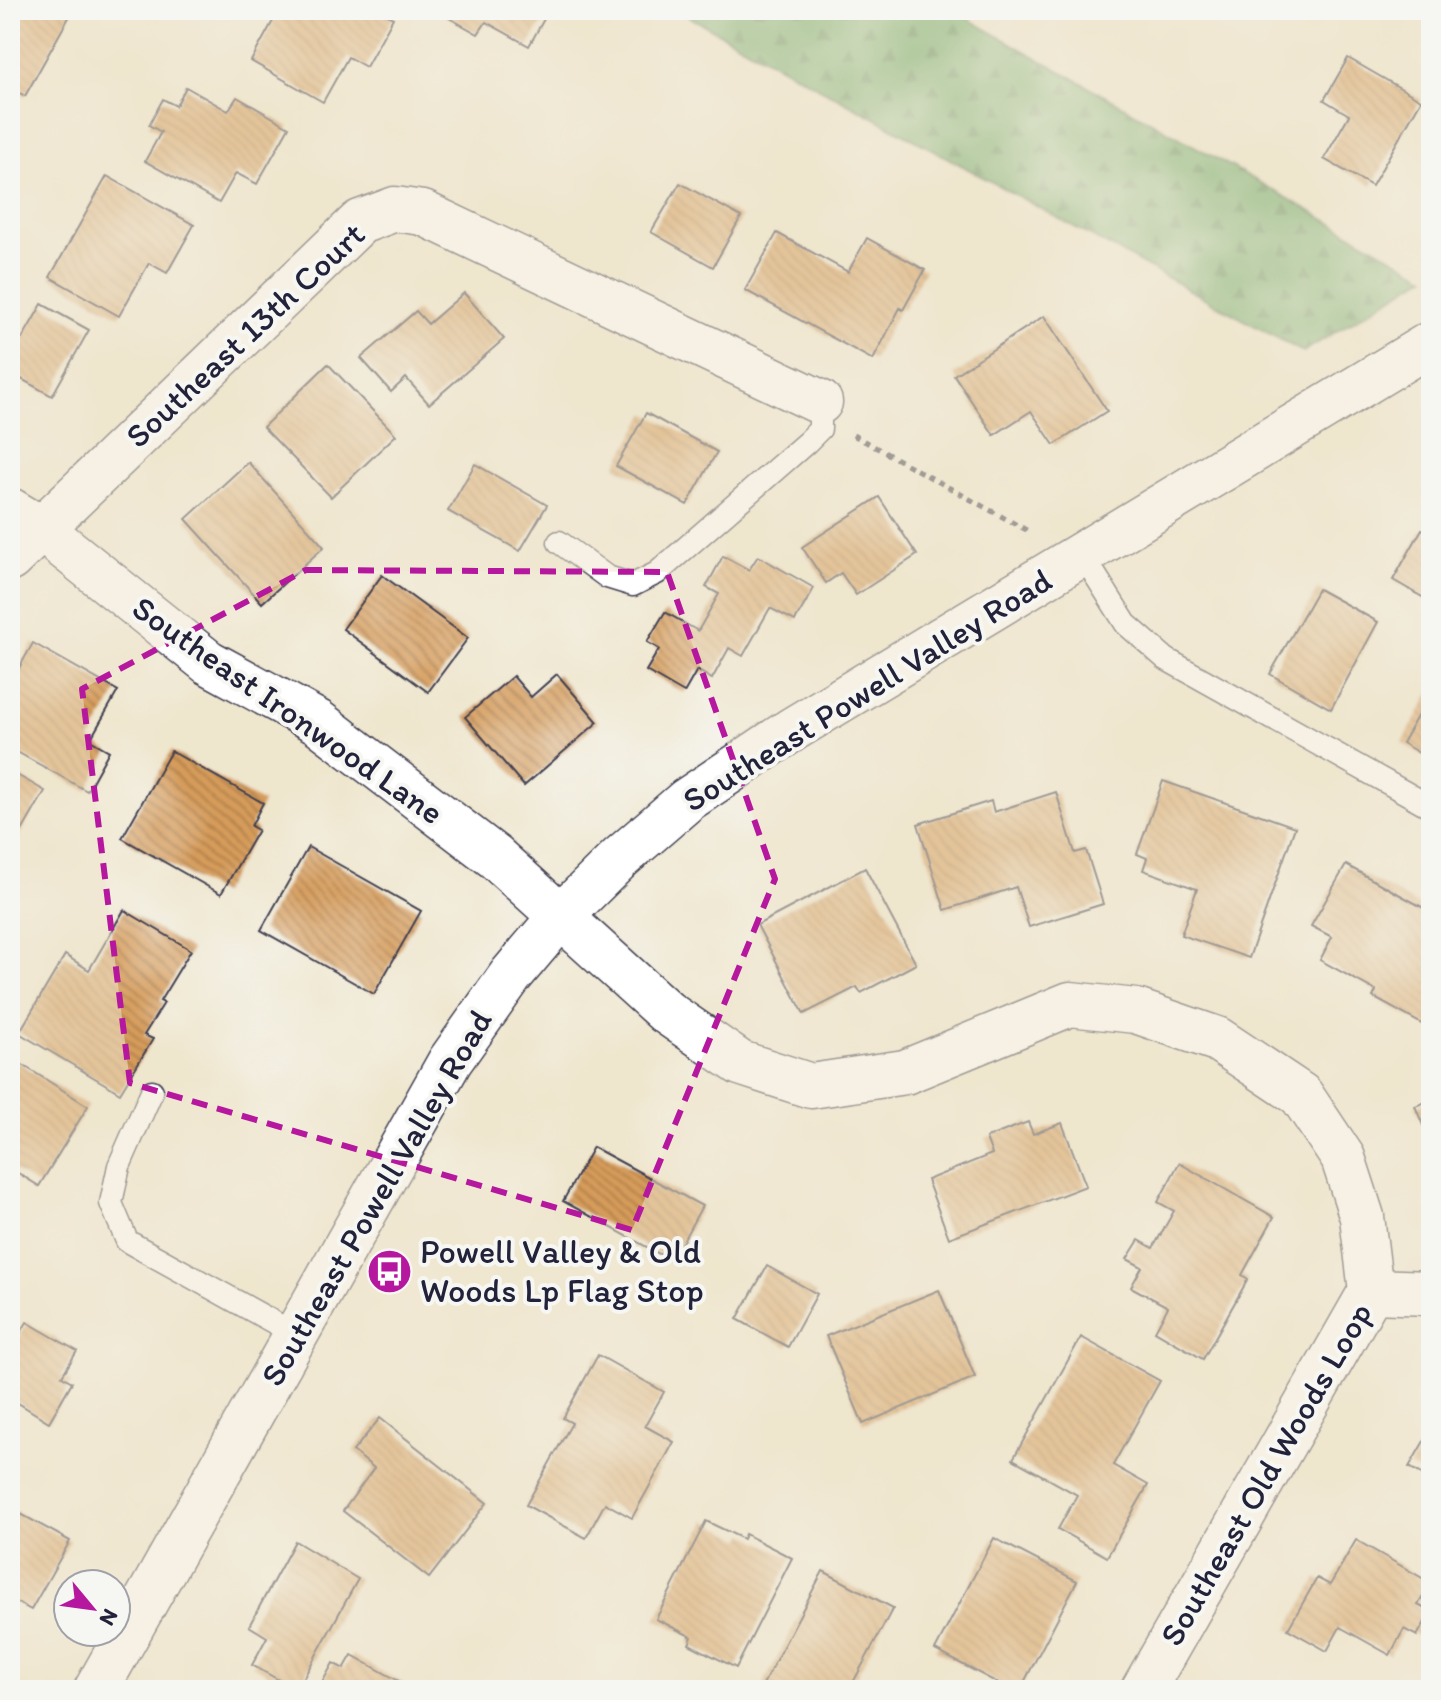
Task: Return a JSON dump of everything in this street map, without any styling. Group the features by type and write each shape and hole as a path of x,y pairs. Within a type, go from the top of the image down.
{"street":[{"name":"Southeast 13th Court","path":"10,559 25,519 360,222 395,209 423,213 820,402"},
{"name":"Southeast Powell Valley Road","path":"105,1687 295,1334 450,1061 511,975 560,917 620,858 687,800 793,729 1431,343"},
{"name":"Southeast Ironwood Lane","path":"25,519 208,662 318,722 495,857 560,917"},
{"name":"Southeast Old Woods Loop","path":"560,917 666,1012 740,1063 811,1086 905,1072 1070,1004 1136,1011 1217,1039 1301,1095 1343,1158 1362,1217 1371,1291 1143,1690"},
{"path":"1371,1291 1431,1293"}],"lane":[{"path":"559,542 607,577 633,585 657,573 820,429 820,402"},
{"path":"1079,556 1126,624 1166,659 1431,807"},
{"path":"152,1091 119,1166 111,1203 127,1241 295,1334"}],"path":[{"path":"820,402 853,434 1079,556"}],"highlighted area":[{"path":"306,570 667,572 775,879 632,1230 130,1083 82,689"}],"green space":[{"path":"677,10 952,10 1426,276 1303,352"}],"building":[{"path":"10,10 73,10 25,96 10,87"},
{"path":"279,10 378,10 393,18 366,67 348,57 323,102 251,61"},
{"path":"435,10 549,10 529,46 486,22 478,34"},
{"path":"1348,58 1421,100 1372,186 1324,159 1349,115 1324,100"},
{"path":"186,87 228,111 237,97 289,127 257,184 236,173 219,203 145,161 161,132 149,125 163,99 176,106"},
{"path":"107,176 194,225 167,273 149,263 119,316 50,277"},
{"path":"680,183 741,217 713,267 651,232"},
{"path":"777,233 848,272 867,238 925,270 903,310 900,308 873,360 745,290"},
{"path":"464,293 504,339 429,404 406,378 391,392 361,358 416,311 428,324"},
{"path":"42,304 89,330 52,396 14,375 10,383 10,332 22,339"},
{"path":"1044,316 1107,411 1054,445 1031,411 994,435 954,375"},
{"path":"328,364 396,435 331,497 263,427"},
{"path":"646,413 717,452 687,505 616,466"},
{"path":"248,462 324,547 262,603 186,519"},
{"path":"475,464 547,505 520,551 448,511"},
{"path":"879,497 917,555 856,595 841,573 826,583 802,547"},
{"path":"1422,529 1431,533 1431,602 1393,580"},
{"path":"723,556 749,570 758,556 814,588 795,621 770,608 743,656 729,648 712,679 697,670 684,693 646,671 659,649 647,642 665,612 698,631 719,594 706,587"},
{"path":"382,575 468,638 428,692 343,629"},
{"path":"1318,589 1378,622 1331,709 1270,674"},
{"path":"33,643 118,691 90,740 109,751 87,791 10,748 10,684"},
{"path":"557,674 598,722 524,786 465,717 513,676 531,697"},
{"path":"1431,692 1431,760 1402,743"},
{"path":"171,751 263,803 251,826 258,830 221,894 122,838"},
{"path":"10,771 45,791 14,845 10,843"},
{"path":"1163,781 1295,827 1249,958 1181,935 1197,889 1143,870 1147,858 1137,854"},
{"path":"1056,792 1075,853 1086,850 1103,904 1029,927 1016,887 945,910 918,824 991,801 994,812"},
{"path":"308,847 421,911 374,994 261,930"},
{"path":"1346,865 1431,912 1424,925 1431,929 1431,1029 1373,997 1376,991 1320,960 1332,937 1311,926"},
{"path":"865,868 916,964 861,993 857,987 804,1014 757,925"},
{"path":"124,910 191,950 160,1001 164,1003 144,1035 153,1039 120,1093 19,1033 65,955 89,970"},
{"path":"10,1057 88,1106 39,1186 10,1168"},
{"path":"1431,1100 1431,1127 1425,1130 1415,1106"},
{"path":"1028,1122 1033,1134 1062,1123 1086,1186 949,1238 927,1180 992,1154 986,1138"},
{"path":"593,1147 702,1206 672,1261 563,1201"},
{"path":"1179,1163 1274,1217 1242,1275 1248,1279 1203,1359 1155,1331 1168,1307 1131,1287 1142,1267 1127,1259 1139,1240 1153,1248 1174,1211 1158,1202"},
{"path":"767,1266 817,1294 788,1347 737,1319"},
{"path":"939,1290 975,1377 863,1424 826,1336"},
{"path":"27,1322 77,1351 62,1376 72,1382 49,1422 10,1398 10,1351"},
{"path":"1081,1337 1160,1381 1113,1465 1148,1485 1107,1557 1058,1529 1077,1495 1013,1459"},
{"path":"598,1355 664,1392 645,1426 674,1442 632,1518 605,1503 586,1538 526,1505 572,1423 563,1418"},
{"path":"380,1418 487,1503 429,1578 343,1511 374,1468 353,1451"},
{"path":"1431,1429 1431,1479 1409,1467"},
{"path":"10,1508 70,1541 31,1610 10,1599"},
{"path":"706,1521 743,1539 745,1534 792,1558 736,1668 689,1644 692,1637 656,1619"},
{"path":"994,1538 1077,1581 1020,1690 1011,1690 935,1650"},
{"path":"1356,1540 1431,1583 1418,1605 1431,1612 1417,1636 1404,1629 1390,1655 1340,1627 1327,1651 1288,1629 1317,1578 1330,1585"},
{"path":"295,1541 358,1579 297,1690 252,1665 267,1637 249,1626"},
{"path":"823,1571 893,1608 849,1690 760,1690"},
{"path":"352,1655 415,1690 318,1690 333,1663 344,1669"}],"place":[{"name":"Powell Valley & Old Woods Lp Flag Stop","path":"389,1271"}]}
